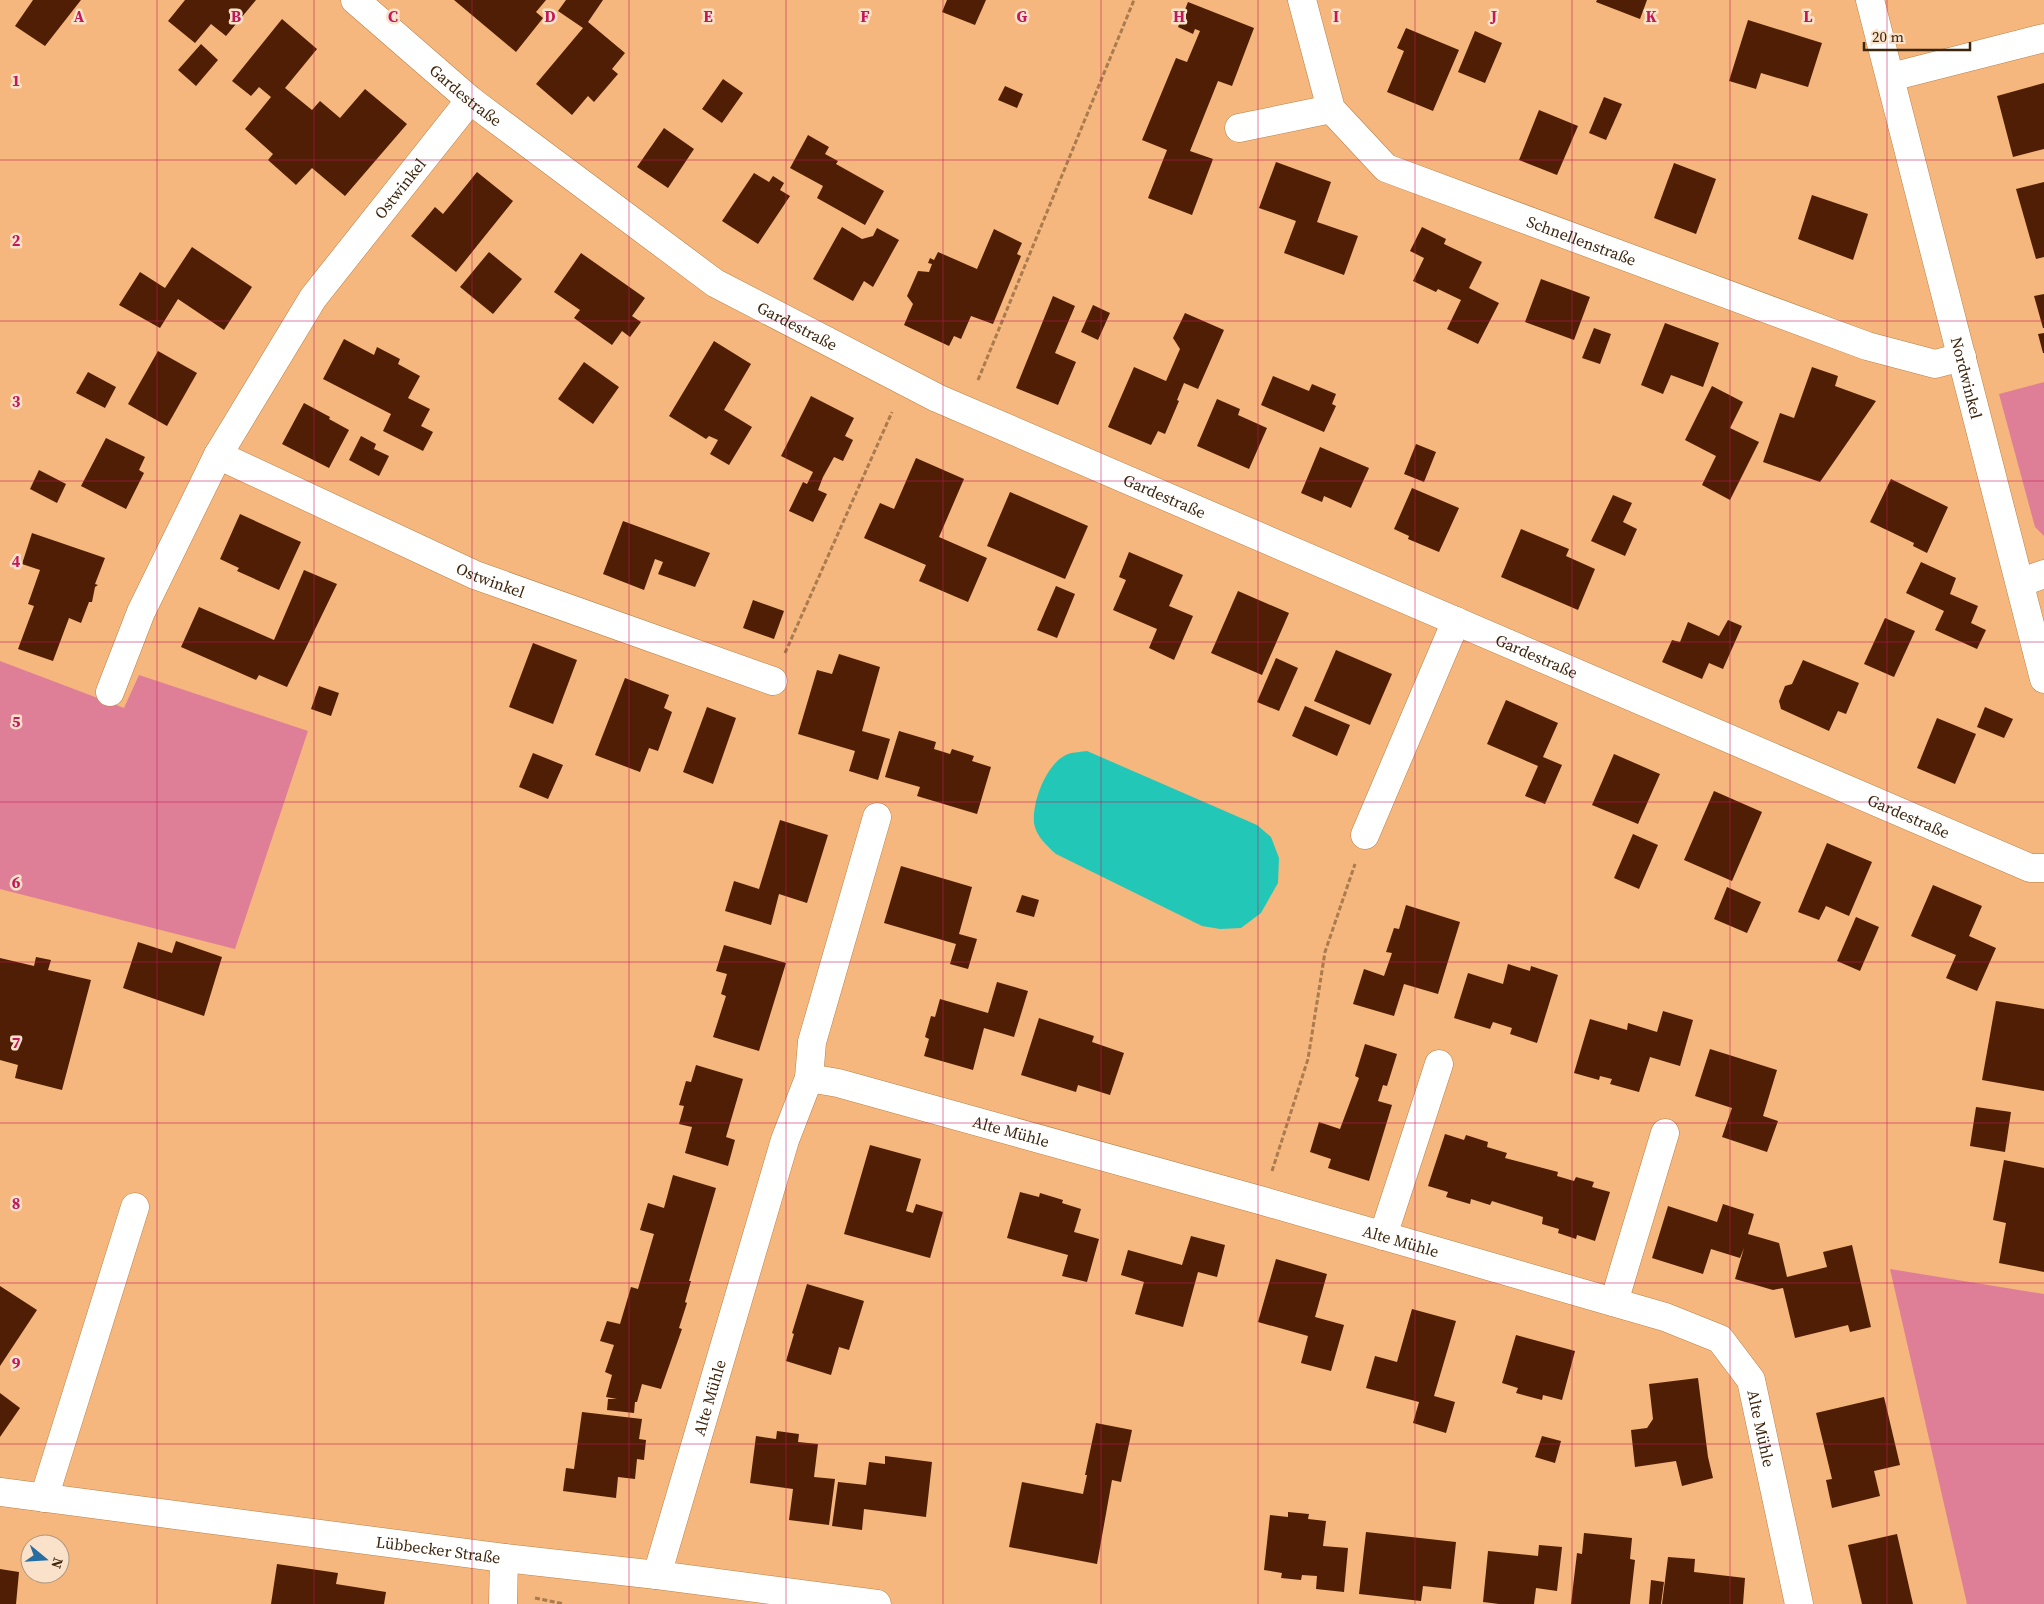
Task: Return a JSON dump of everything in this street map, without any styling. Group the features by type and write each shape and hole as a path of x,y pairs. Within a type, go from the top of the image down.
{"street":[{"name":"Gardestraße","path":"355,0 470,100 715,283 904,381 965,410 2030,868 2044,868"},
{"name":"Schnellenstraße","path":"1302,0 1331,109 1386,168 1867,346 1935,364 1962,358"},
{"name":"Nordwinkel","path":"1870,0 1962,358 2032,578 2044,679"},
{"path":"1891,77 2044,38"},
{"name":"Ostwinkel","path":"110,692 141,612 218,455 313,298 470,100"},
{"path":"1239,128 1331,109"},
{"name":"Ostwinkel","path":"218,455 475,575 773,681"},
{"path":"1365,835 1456,621"},
{"name":"Alte Mühle","path":"657,1575 785,1140 809,1078 812,1042 878,817"},
{"path":"1383,1236 1439,1064"},
{"name":"Alte Mühle","path":"809,1078 838,1083 1263,1201 1665,1317 1720,1339 1751,1380 1799,1604"},
{"path":"1614,1302 1665,1133"},
{"path":"44,1498 135,1207"},
{"name":"Lübbecker Straße","path":"0,1492 504,1558 657,1575 877,1604"},
{"path":"503,1604 504,1558"}],"path":[{"path":"965,410 1134,0"},
{"path":"773,681 887,428 904,381"},
{"path":"1263,1201 1308,1059 1326,952 1365,835"}],"shaded area":[{"path":"2044,382 2044,536 2035,527 1999,394"},
{"path":"0,661 124,708 139,675 308,731 235,949 0,889"},
{"path":"1890,1269 2044,1294 2044,1604 1967,1604"}],"water":[{"path":"1087,751 1257,825 1271,837 1279,858 1278,883 1261,913 1241,928 1220,929 1202,926 1056,854 1042,840 1035,828 1034,814 1038,794 1047,774 1060,758 1070,753"}],"building":[{"path":"33,0 81,0 45,46 15,26"},
{"path":"185,0 256,0 226,36 211,24 195,43 168,21"},
{"path":"454,0 546,0 536,12 543,18 516,52"},
{"path":"566,0 603,0 588,22 625,53 612,69 618,74 594,102 588,96 572,115 536,84 583,28 558,11"},
{"path":"947,0 986,0 975,25 942,12"},
{"path":"1597,0 1647,0 1640,19 1596,2"},
{"path":"1188,2 1254,28 1232,86 1218,81 1190,151 1213,159 1192,215 1148,198 1167,150 1142,140 1176,58 1187,62 1200,31 1195,29 1193,34 1178,27"},
{"path":"282,19 317,49 285,88 312,110 320,101 340,118 365,89 407,124 345,196 312,168 296,185 268,160 273,154 245,129 271,97 259,87 251,96 232,81"},
{"path":"1748,20 1822,43 1808,87 1761,73 1756,89 1729,81"},
{"path":"1406,28 1459,50 1433,111 1387,92 1404,51 1397,48"},
{"path":"1475,31 1502,43 1485,83 1458,72"},
{"path":"201,44 218,60 196,86 178,70"},
{"path":"723,79 743,93 722,123 702,109"},
{"path":"2044,83 2044,149 2013,157 1997,96"},
{"path":"1005,86 1023,94 1017,108 998,100"},
{"path":"1604,97 1622,104 1606,140 1589,133"},
{"path":"1539,110 1578,126 1557,175 1519,160"},
{"path":"664,128 694,149 668,188 637,167"},
{"path":"808,135 829,147 825,154 838,161 836,164 884,191 865,225 817,198 823,186 790,168"},
{"path":"1276,162 1331,182 1317,222 1358,236 1344,275 1284,253 1296,221 1259,208"},
{"path":"1674,163 1716,179 1696,234 1654,218"},
{"path":"477,172 513,201 456,272 411,236 435,207 443,214"},
{"path":"754,173 769,182 773,176 784,183 780,190 790,196 758,244 722,221"},
{"path":"2044,182 2044,257 2036,259 2016,189"},
{"path":"1812,195 1868,214 1853,260 1798,239"},
{"path":"842,227 862,239 873,236 877,228 899,240 873,287 864,281 853,301 813,279"},
{"path":"1422,227 1446,239 1444,244 1482,262 1469,288 1499,303 1478,344 1447,329 1461,300 1438,289 1436,292 1413,281 1424,258 1410,251"},
{"path":"994,229 1022,243 1017,254 1021,256 993,324 971,316 961,339 954,336 949,346 904,325 913,304 907,296 918,271 929,272 932,264 928,263 930,258 934,260 938,252 977,269"},
{"path":"192,247 252,287 224,330 178,299 160,328 119,305 140,272 165,288"},
{"path":"489,252 522,279 493,314 460,287"},
{"path":"581,253 645,298 632,316 641,322 630,337 622,331 612,345 574,318 580,310 554,292"},
{"path":"1541,279 1590,297 1574,340 1525,322"},
{"path":"2044,294 2044,328 2043,328 2034,296"},
{"path":"1053,296 1075,306 1055,353 1076,362 1058,405 1016,388"},
{"path":"1093,305 1110,313 1098,340 1081,332"},
{"path":"1185,313 1224,330 1198,389 1184,383 1177,400 1179,401 1165,434 1158,431 1151,445 1108,427 1134,367 1166,381 1180,349 1173,338"},
{"path":"1665,323 1719,343 1703,387 1671,375 1663,394 1641,385"},
{"path":"1594,328 1611,334 1600,364 1582,358"},
{"path":"2044,333 2044,353 2043,353 2038,334"},
{"path":"344,339 374,355 377,347 400,359 398,364 420,376 408,398 430,409 421,426 433,432 423,451 383,431 391,414 323,379"},
{"path":"714,341 751,364 724,410 752,427 729,465 710,454 718,440 709,436 706,439 669,416"},
{"path":"158,351 197,373 167,426 128,404"},
{"path":"584,362 619,387 593,424 558,399"},
{"path":"1812,367 1838,376 1835,386 1876,401 1820,482 1763,462 1780,413 1794,418"},
{"path":"88,372 116,387 105,408 76,393"},
{"path":"1273,376 1309,391 1312,384 1336,394 1332,404 1336,406 1324,432 1261,405"},
{"path":"1712,386 1743,402 1730,428 1759,442 1730,500 1702,485 1716,456 1685,440"},
{"path":"811,396 854,418 845,436 853,440 843,461 834,457 823,477 818,490 827,494 813,522 789,511 803,482 807,484 813,472 781,456"},
{"path":"1217,399 1240,409 1238,415 1267,428 1249,469 1197,446"},
{"path":"304,403 349,430 329,468 282,444"},
{"path":"361,436 376,444 374,449 389,456 379,476 349,460"},
{"path":"106,438 145,457 139,470 144,473 126,509 81,486"},
{"path":"1416,444 1436,452 1424,482 1404,474"},
{"path":"1320,447 1369,468 1351,508 1324,496 1322,502 1301,493"},
{"path":"916,458 964,479 939,537 987,558 968,602 919,581 926,565 864,538 880,503 894,509"},
{"path":"39,470 66,484 57,503 30,489"},
{"path":"1891,479 1948,507 1927,553 1913,546 1914,543 1870,522"},
{"path":"1412,488 1459,508 1439,552 1408,539 1409,536 1394,529"},
{"path":"1010,492 1088,526 1065,579 987,546"},
{"path":"1613,495 1632,503 1623,522 1637,529 1625,556 1591,541"},
{"path":"240,514 301,542 279,590 237,571 239,568 220,559"},
{"path":"623,521 710,553 695,587 658,574 663,562 655,559 644,590 603,574"},
{"path":"1521,529 1569,549 1566,556 1595,569 1578,610 1501,577"},
{"path":"32,533 105,558 95,584 98,585 95,587 92,602 89,602 81,623 69,618 53,661 18,649 34,606 28,604 40,570 22,564"},
{"path":"1129,552 1183,575 1169,606 1193,616 1174,660 1149,648 1157,629 1113,610 1126,580 1119,577"},
{"path":"1921,562 1956,578 1950,594 1978,606 1971,623 1986,630 1977,649 1935,630 1944,611 1906,593"},
{"path":"304,570 337,584 287,687 259,675 256,680 181,647 199,607 274,640"},
{"path":"1056,586 1075,594 1057,638 1037,630"},
{"path":"1238,591 1289,613 1262,675 1211,653"},
{"path":"753,600 784,611 774,639 743,628"},
{"path":"1885,618 1915,631 1894,677 1864,664"},
{"path":"1728,620 1742,626 1723,669 1709,663 1702,679 1662,662 1672,640 1680,642 1688,622 1719,636"},
{"path":"533,643 577,660 553,724 509,707"},
{"path":"1336,650 1392,674 1370,725 1314,701"},
{"path":"839,654 880,667 862,731 890,739 878,780 849,771 855,751 798,734 817,670 832,674"},
{"path":"1276,658 1298,668 1279,711 1257,702"},
{"path":"1803,660 1859,683 1846,714 1838,711 1829,731 1781,709 1779,701 1785,686 1792,684"},
{"path":"625,678 669,695 664,708 672,712 658,751 649,748 640,772 595,755"},
{"path":"319,686 339,693 331,716 311,709"},
{"path":"1506,700 1558,723 1543,757 1562,765 1545,804 1525,796 1538,766 1487,744"},
{"path":"1305,706 1350,725 1337,756 1292,736"},
{"path":"707,707 736,718 713,784 683,772"},
{"path":"1985,707 2013,719 2004,738 1977,727"},
{"path":"1937,718 1976,734 1955,784 1917,768"},
{"path":"899,731 936,742 934,749 950,754 952,749 974,756 972,761 991,767 977,814 917,796 920,787 885,777"},
{"path":"533,753 563,765 548,799 519,787"},
{"path":"1614,754 1660,774 1638,824 1592,805"},
{"path":"1714,791 1762,812 1732,881 1684,860"},
{"path":"780,820 828,835 807,903 779,894 771,925 725,911 734,881 759,889"},
{"path":"1633,834 1658,845 1639,889 1614,878"},
{"path":"1827,843 1872,862 1849,916 1826,906 1819,920 1798,912"},
{"path":"901,866 972,887 959,934 977,939 968,969 950,964 956,944 884,923"},
{"path":"1933,885 1982,906 1969,936 1996,948 1977,991 1946,978 1956,955 1911,936"},
{"path":"1727,887 1761,902 1747,933 1714,919"},
{"path":"1022,895 1039,900 1034,917 1016,912"},
{"path":"1406,905 1460,922 1438,994 1404,984 1394,1016 1353,1004 1364,969 1384,976 1392,953 1386,952 1394,928 1399,929"},
{"path":"1856,917 1879,927 1860,971 1837,961"},
{"path":"176,941 222,957 204,1016 123,988 138,942 172,953"},
{"path":"724,945 786,963 759,1051 713,1037 726,996 721,994 727,974 716,971"},
{"path":"36,957 51,960 48,970 91,980 62,1090 15,1078 18,1065 0,1060 0,958 34,966"},
{"path":"1508,964 1530,971 1531,966 1558,975 1537,1043 1510,1034 1512,1028 1493,1022 1490,1029 1454,1018 1468,973 1503,984"},
{"path":"997,982 1028,991 1014,1037 984,1028 973,1070 924,1056 929,1039 925,1037 931,1016 935,1017 940,999 988,1013"},
{"path":"1996,1001 2044,1009 2044,1091 1982,1080"},
{"path":"1663,1011 1693,1020 1680,1066 1650,1057 1639,1092 1610,1084 1612,1079 1600,1076 1599,1080 1574,1073 1590,1019 1627,1030 1628,1023 1657,1032"},
{"path":"1039,1018 1094,1036 1092,1042 1124,1053 1110,1095 1078,1085 1076,1092 1021,1075"},
{"path":"1365,1044 1397,1054 1387,1086 1383,1085 1378,1101 1392,1105 1369,1181 1328,1168 1331,1159 1310,1152 1319,1122 1340,1129 1359,1078 1355,1076"},
{"path":"1710,1049 1777,1070 1763,1116 1778,1121 1767,1152 1722,1137 1732,1108 1695,1096"},
{"path":"696,1065 743,1079 726,1137 735,1140 728,1166 685,1153 692,1127 679,1124 684,1106 679,1105 686,1081 691,1082"},
{"path":"1976,1107 2011,1112 2005,1152 1970,1146"},
{"path":"1445,1134 1464,1140 1466,1135 1488,1142 1487,1147 1507,1153 1505,1158 1558,1172 1557,1176 1574,1181 1576,1177 1594,1182 1592,1187 1610,1192 1595,1241 1577,1235 1576,1239 1558,1233 1559,1229 1542,1224 1543,1217 1492,1201 1490,1205 1471,1199 1470,1204 1446,1197 1448,1192 1428,1186"},
{"path":"870,1145 921,1159 906,1211 913,1213 916,1204 943,1212 930,1258 844,1234"},
{"path":"2004,1160 2044,1168 2044,1272 1999,1263 2006,1223 1993,1220"},
{"path":"673,1175 716,1188 689,1281 691,1281 685,1302 687,1303 679,1328 682,1329 661,1389 642,1384 637,1402 635,1402 634,1413 607,1410 608,1399 617,1399 606,1397 612,1375 605,1372 614,1345 600,1341 607,1321 620,1324 631,1287 638,1289 654,1234 640,1230 648,1203 664,1208"},
{"path":"1020,1192 1039,1197 1040,1193 1063,1200 1062,1203 1081,1209 1074,1232 1099,1239 1087,1282 1062,1276 1068,1255 1007,1238"},
{"path":"1723,1204 1754,1214 1748,1234 1779,1243 1787,1277 1827,1267 1823,1252 1852,1245 1871,1327 1850,1332 1848,1325 1795,1338 1783,1288 1773,1290 1735,1279 1744,1248 1740,1258 1711,1249 1703,1274 1652,1258 1668,1206 1717,1222"},
{"path":"1191,1236 1225,1245 1217,1277 1198,1272 1183,1327 1135,1314 1144,1282 1121,1275 1128,1250 1182,1265"},
{"path":"1276,1259 1327,1274 1315,1317 1344,1325 1331,1371 1301,1363 1308,1336 1258,1322"},
{"path":"807,1284 864,1301 849,1350 839,1347 831,1375 786,1361 794,1334 792,1333"},
{"path":"0,1286 37,1310 0,1366"},
{"path":"1412,1309 1456,1321 1434,1396 1455,1402 1446,1433 1413,1423 1419,1402 1366,1388 1375,1356 1397,1362"},
{"path":"1516,1335 1575,1351 1562,1400 1543,1395 1542,1400 1516,1393 1518,1388 1502,1383"},
{"path":"1698,1378 1708,1457 1713,1478 1682,1486 1676,1461 1635,1467 1631,1430 1647,1428 1653,1419 1649,1384"},
{"path":"0,1393 20,1408 0,1437"},
{"path":"1884,1397 1900,1465 1874,1471 1880,1496 1832,1508 1826,1480 1832,1479 1816,1413"},
{"path":"582,1412 642,1419 639,1439 646,1440 644,1460 637,1459 635,1479 618,1477 616,1498 563,1491 566,1468 574,1469"},
{"path":"1096,1423 1132,1430 1121,1482 1112,1480 1097,1564 1009,1547 1022,1482 1083,1494"},
{"path":"777,1431 799,1434 798,1442 818,1444 814,1477 835,1479 829,1525 789,1520 793,1489 750,1483 756,1436 776,1439"},
{"path":"1542,1436 1561,1441 1555,1463 1535,1457"},
{"path":"885,1456 932,1462 926,1517 864,1509 862,1530 832,1526 838,1482 866,1485 869,1462 885,1464"},
{"path":"1288,1512 1309,1514 1308,1519 1326,1521 1323,1546 1348,1548 1344,1592 1316,1589 1317,1576 1302,1575 1301,1580 1281,1578 1282,1573 1264,1570 1270,1515 1288,1517"},
{"path":"1366,1532 1456,1542 1451,1589 1423,1586 1421,1601 1359,1594"},
{"path":"1584,1533 1632,1538 1630,1559 1635,1560 1630,1604 1571,1604 1577,1553 1582,1554"},
{"path":"1897,1534 1913,1604 1862,1604 1848,1545"},
{"path":"1539,1545 1562,1547 1557,1591 1536,1588 1534,1604 1483,1602 1488,1551 1538,1556"},
{"path":"1668,1557 1695,1559 1694,1572 1745,1578 1743,1604 1662,1604"},
{"path":"277,1564 338,1573 336,1584 386,1592 384,1604 271,1604"},
{"path":"0,1569 19,1572 16,1604 0,1604"},
{"path":"1651,1580 1664,1582 1661,1604 1649,1604"}]}
